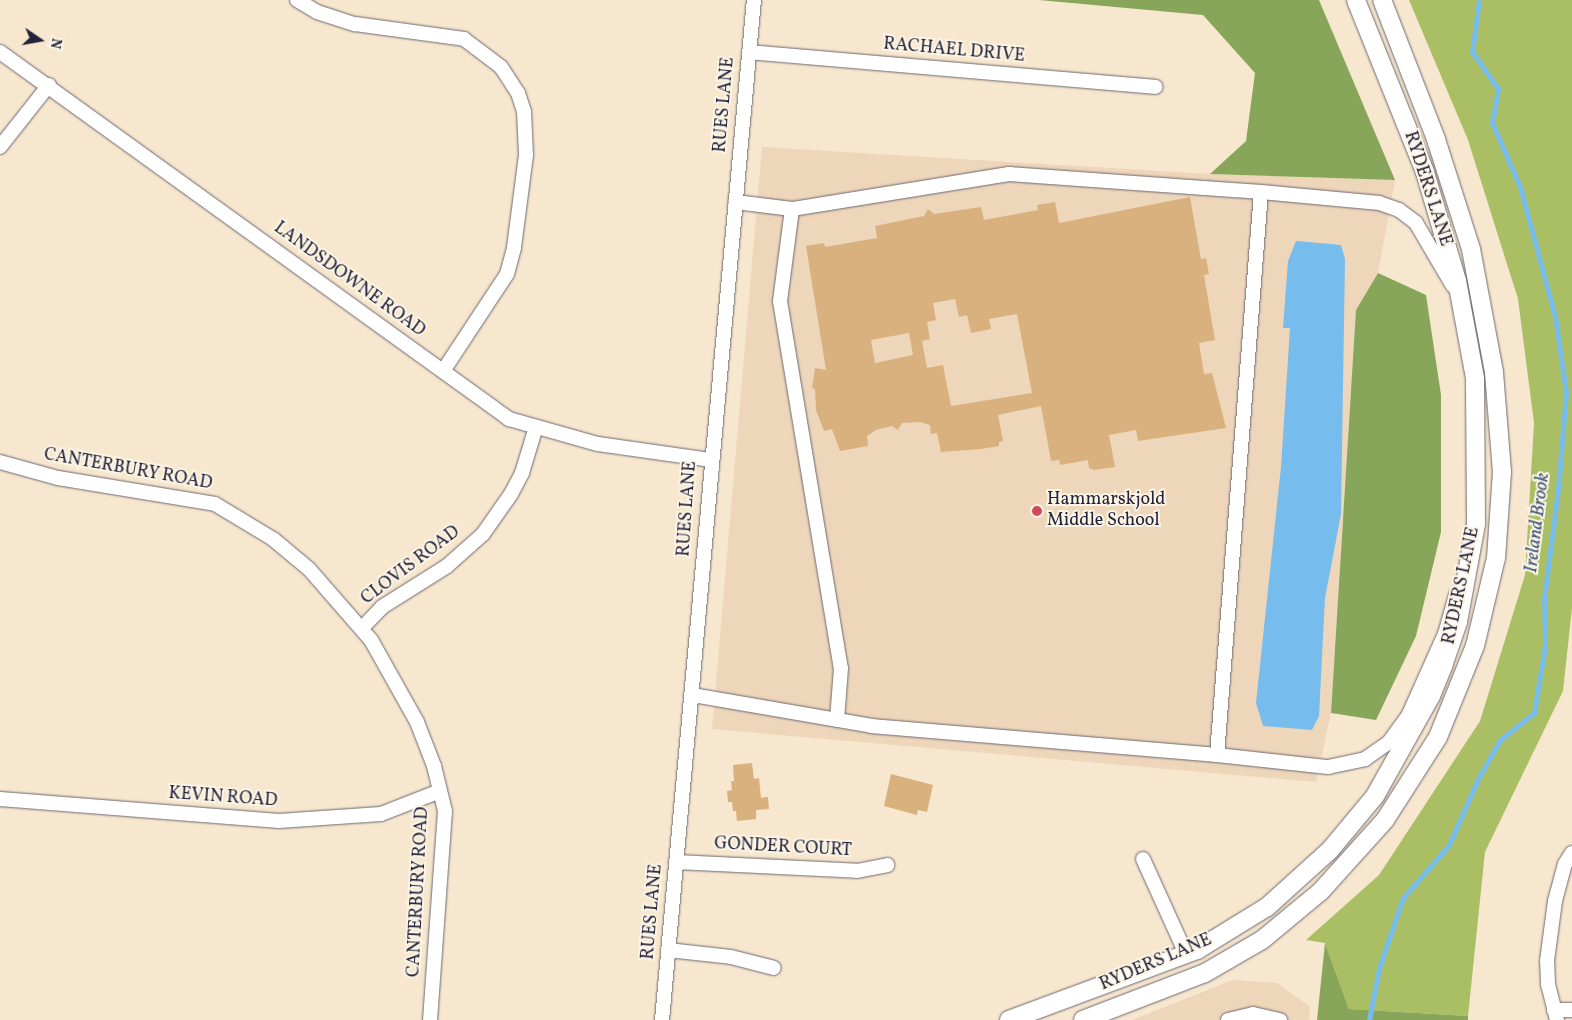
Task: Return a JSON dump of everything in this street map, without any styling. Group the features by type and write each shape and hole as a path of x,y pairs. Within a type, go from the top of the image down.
{"main road":[{"name":"RYDERS LANE","path":"1010,1020 1186,954 1266,907 1330,850 1375,796 1427,704 1458,622 1476,524 1475,378 1460,301 1425,172 1356,0"},
{"name":"RYDERS LANE","path":"1083,1020 1205,973 1262,940 1321,891 1385,820 1433,745 1475,646 1496,558 1502,472 1494,372 1471,249 1436,139 1382,0"}],"street":[{"path":"297,0 317,12 355,24 464,39 501,67 518,93 524,111 526,155 507,274 443,371"},
{"name":"RUES LANE","path":"662,1020 693,695 710,460 754,0"},
{"name":"LANDSDOWNE ROAD","path":"0,52 49,85 509,419 598,444 710,460"},
{"name":"RACHAEL DRIVE","path":"749,52 1155,87"},
{"path":"0,147 49,85"},
{"path":"735,202 792,209 1009,174 1261,192 1380,203 1399,210 1416,223 1436,251 1460,301"},
{"path":"1217,754 1261,192"},
{"path":"792,209 780,300 841,668 837,720"},
{"name":"CLOVIS ROAD","path":"362,628 382,607 447,566 483,534 511,494 522,472 536,427"},
{"name":"CANTERBURY ROAD","path":"0,462 58,478 215,504 273,539 309,569 362,628 396,680 417,722 445,811 430,1020"},
{"path":"693,695 837,720 1217,754 1328,767 1365,759 1388,742 1409,714 1445,634 1476,524"},
{"name":"KEVIN ROAD","path":"0,799 280,821 381,814 440,791"},
{"path":"1572,853 1565,864 1555,901 1547,961 1556,1015 1572,1010"},
{"path":"1143,859 1186,954"},
{"name":"GONDER COURT","path":"676,862 857,871 887,865"},
{"path":"668,950 731,957 774,968"},
{"path":"1228,1020 1253,1014 1280,1020"}],"shaded area":[{"name":"Hammarskjold Middle School","path":"762,147 1210,174 1395,180 1378,273 1356,310 1331,713 1316,782 712,729"},
{"path":"1233,980 1277,983 1310,1007 1309,1020 1132,1020"}],"green space":[{"path":"1039,0 1319,0 1395,180 1210,174 1246,141 1255,73 1203,15"},
{"path":"1409,0 1572,0 1572,608 1563,691 1485,852 1468,1016 1349,1009 1325,943 1306,940 1379,875 1480,721 1525,575 1534,423 1518,299 1468,140"},
{"path":"1378,273 1426,295 1441,395 1441,532 1416,636 1376,720 1331,713 1356,310"},
{"path":"1325,943 1349,1009 1468,1016 1468,1020 1317,1020"}],"water":[{"path":"1296,241 1341,245 1345,259 1341,514 1325,598 1319,716 1312,730 1263,726 1256,703 1281,467 1290,328 1283,328 1288,261"}],"building":[{"path":"1190,197 1201,259 1206,258 1209,274 1204,275 1215,340 1199,343 1204,374 1212,373 1226,428 1138,441 1136,430 1109,435 1115,467 1094,470 1089,468 1088,460 1060,465 1059,460 1051,461 1041,406 998,415 1003,441 999,442 999,446 941,452 937,433 931,434 930,425 920,422 902,423 898,430 892,426 876,430 867,436 868,446 840,451 832,429 824,431 816,410 815,389 812,388 815,368 826,370 806,246 824,243 825,247 877,238 875,226 924,216 928,209 934,214 981,207 984,220 1038,210 1037,205 1055,202 1059,223","holes":["955,299 959,317 967,315 971,333 991,329 989,319 1017,314 1032,393 951,406 943,365 927,368 922,341 930,339 927,322 936,320 933,303","909,333 913,355 875,363 871,340"]},
{"path":"752,763 754,779 759,778 761,798 768,797 769,809 756,810 756,819 737,821 736,811 733,811 732,802 728,802 727,791 732,790 731,781 734,781 733,765"},
{"path":"891,774 933,785 927,812 918,810 917,815 884,806"}],"waterway":[{"name":"Ireland Brook","path":"1369,1020 1379,968 1403,898 1449,845 1478,779 1500,740 1534,713 1545,646 1544,599 1558,490 1566,393 1555,317 1520,187 1492,123 1498,89 1472,52 1479,0"}],"place":[{"name":"Hammarskjold Middle School","path":"1037,511"}]}
